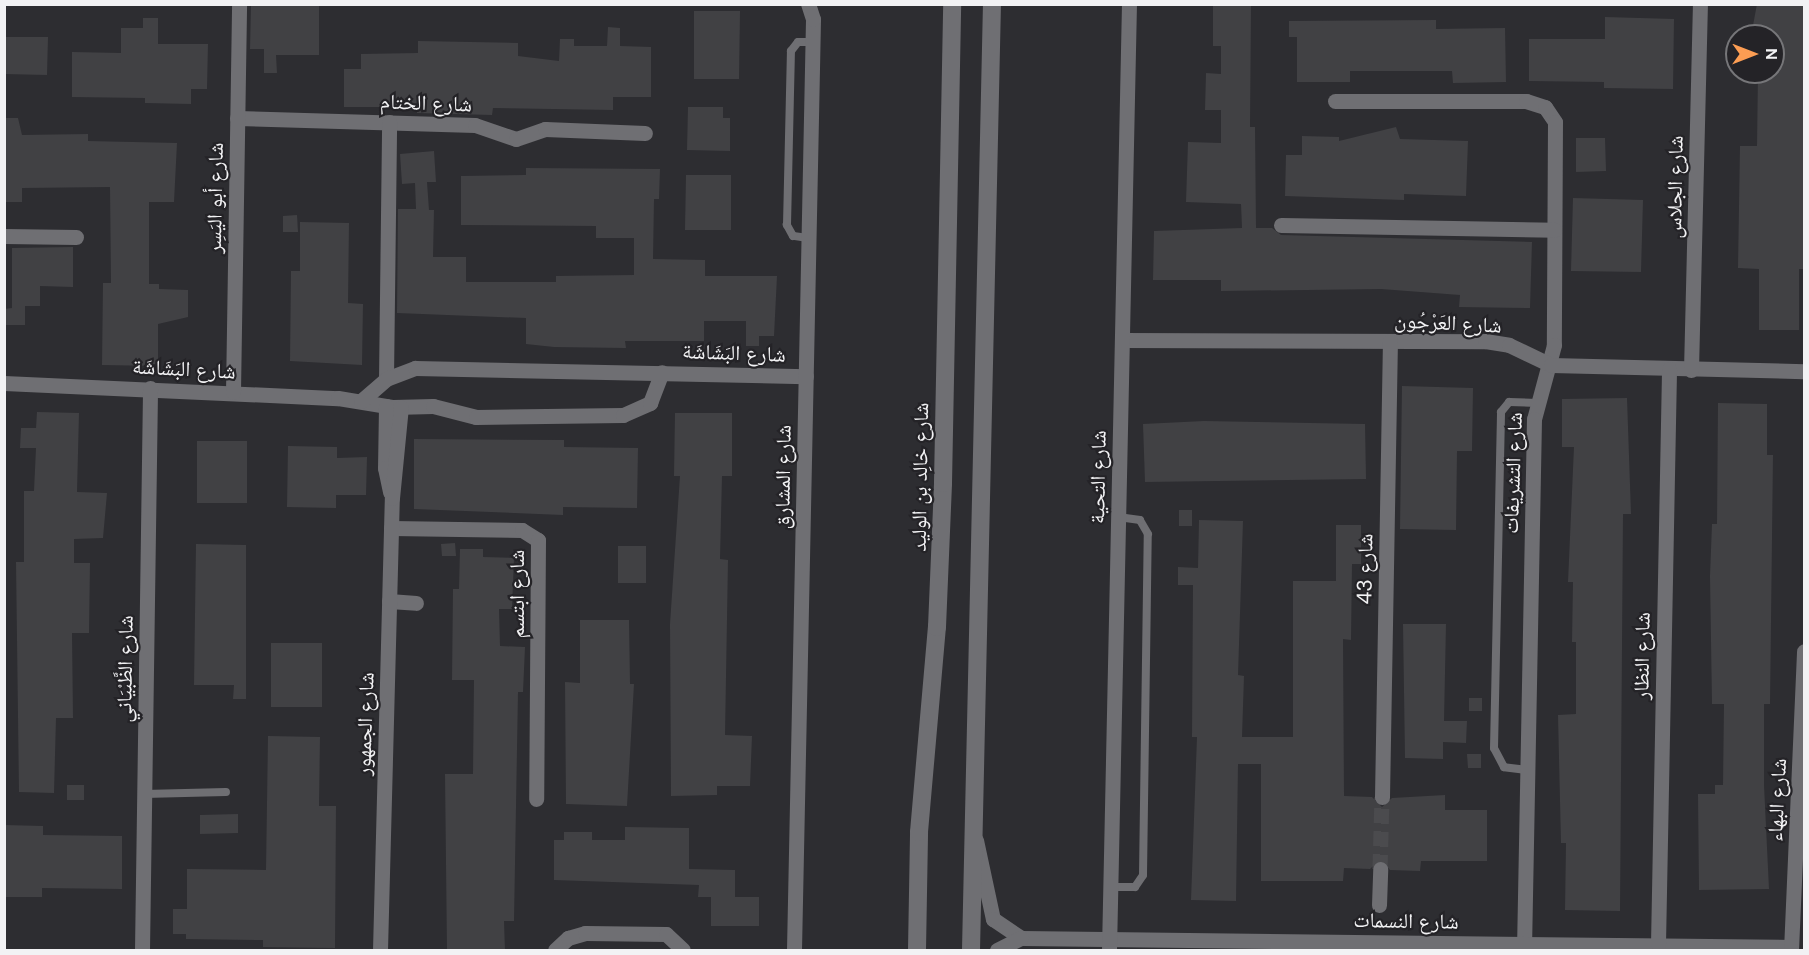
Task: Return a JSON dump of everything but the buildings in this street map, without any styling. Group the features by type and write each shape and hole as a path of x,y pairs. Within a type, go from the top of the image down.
{"street":[{"name":"شارع أبو اليَسِر","path":"234,392 238,4"},
{"name":"شارع المشارق","path":"795,951 812,42 808,4"},
{"name":"شارع خالِد بن الوليد","path":"917,951 916,926 943,493 952,4"},
{"path":"971,951 992,4"},
{"name":"شارع التحية","path":"1109,945 1129,4"},
{"name":"شارع الجلاس","path":"1691,370 1700,4"},
{"name":"شارع التشريفات","path":"1335,101 1540,104 1552,116 1556,131 1551,365 1536,403 1524,947"},
{"name":"شارع الختام","path":"237,118 480,125 509,139 545,129 645,133"},
{"path":"386,379 389,122"},
{"path":"1281,225 1554,230"},
{"path":"4,236 76,237"},
{"name":"شارع العَرْجُون","path":"1122,340 1496,342 1551,365 1804,371"},
{"name":"شارع 43","path":"1382,797 1390,341"},
{"name":"شارع البَشَاشَة","path":"361,401 386,379 414,368 806,376"},
{"name":"شارع النظار","path":"1665,946 1669,369"},
{"name":"شارع البَشَاشَة","path":"4,383 234,392 361,401 394,407 433,406 476,417 623,415 650,403 662,372"},
{"name":"شارع الظَّبْيَاني","path":"142,951 150,388"},
{"name":"شارع الجمهور","path":"380,951 394,407"},
{"name":"شارع ابتسم","path":"391,528 522,530 538,540 536,799"},
{"path":"389,601 416,603"},
{"name":"شارع البهاء","path":"1791,949 1804,651"},
{"path":"974,835 989,909 999,925 1021,938"},
{"path":"1379,905 1380,869"},
{"path":"910,951 916,926"},
{"path":"555,951 568,938 585,933 666,934 683,951"},
{"name":"شارع النسمات","path":"997,951 1021,938 1109,945 1665,946 1791,949"}],"lane":[{"path":"808,238 790,233 787,215 791,51 798,42 812,42"},
{"path":"1527,770 1504,767 1494,754 1500,448 1503,408 1512,401 1536,403"},
{"path":"1110,887 1138,885 1143,863 1148,534 1140,520 1118,518"},
{"path":"144,794 226,792"}],"tunnel":[{"path":"1380,869 1382,797"}]}
